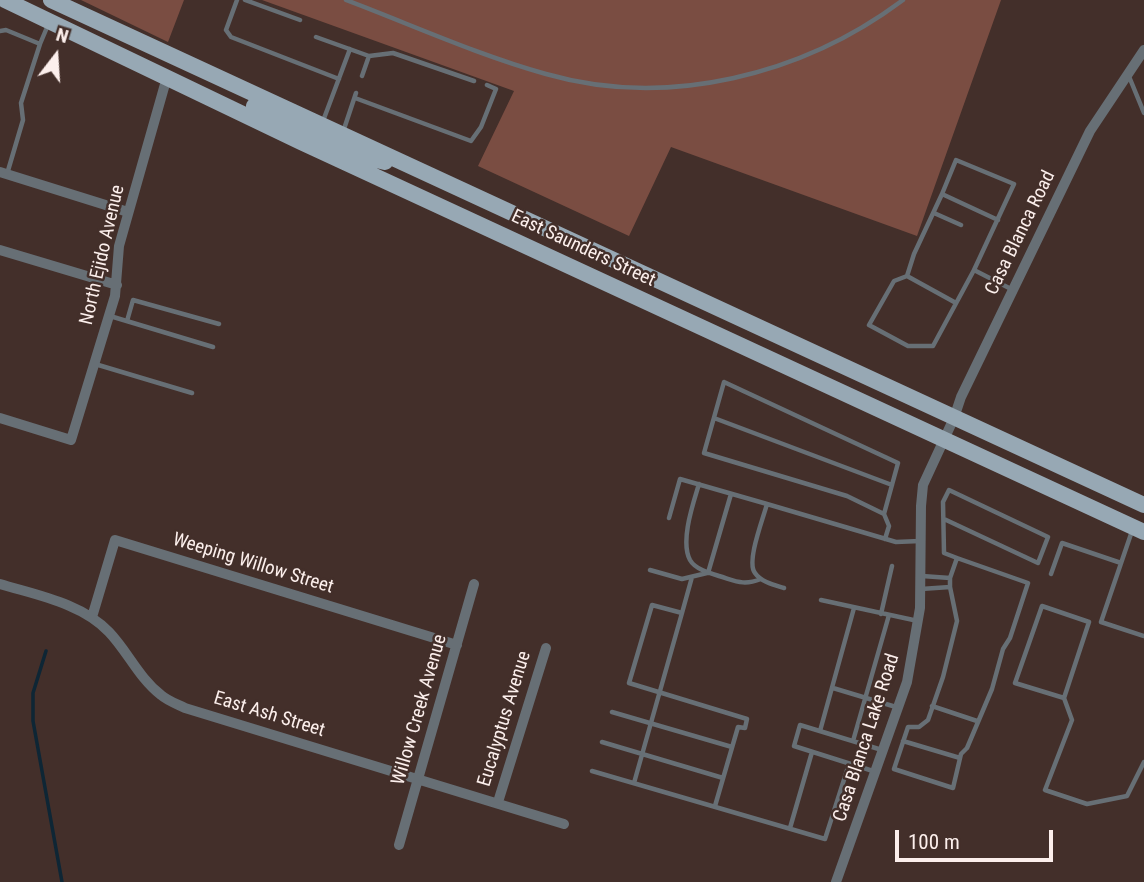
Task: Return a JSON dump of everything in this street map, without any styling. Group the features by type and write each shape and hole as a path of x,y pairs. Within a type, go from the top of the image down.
{"main road":[{"name":"East Saunders Street","path":"5,0 301,142 1141,530"},
{"name":"East Saunders Street","path":"51,0 1144,505"},
{"path":"167,77 176,71 365,157 415,168"}],"street":[{"name":"Casa Blanca Road","path":"943,439 1090,131 1128,73 1142,57"},
{"name":"North Ejido Avenue","path":"0,418 71,440 109,316 117,285 116,261 167,77"},
{"path":"3,173 128,212"},
{"path":"0,250 117,285"},
{"name":"Casa Blanca Lake Road","path":"836,882 907,682 919,621 923,485 943,439"},
{"name":"Weeping Willow Street","path":"92,617 115,540 457,645"},
{"name":"East Ash Street","path":"0,584 44,597 92,617 109,632 146,681 162,697 185,708 564,824"},
{"name":"Willow Creek Avenue","path":"400,845 474,584"},
{"name":"Eucalyptus Avenue","path":"498,802 546,648"}],"lane":[{"path":"237,0 226,30 231,37 339,79"},
{"path":"245,0 300,20"},
{"path":"346,0 548,75 582,82 660,88 700,85 785,64 865,27 903,0"},
{"path":"3,173 23,120 21,103 49,21"},
{"path":"0,31 6,30 40,44"},
{"path":"316,37 369,56 393,53 474,81"},
{"path":"321,125 350,49"},
{"path":"362,76 369,56"},
{"path":"1128,73 1144,113"},
{"path":"342,134 356,96 471,141 481,127 496,89 486,85"},
{"path":"907,276 914,254 956,160 1014,184 974,270 933,346 908,346 869,325 894,281 907,276 956,303"},
{"path":"942,194 998,220"},
{"path":"934,213 961,225"},
{"path":"981,234 989,239"},
{"path":"974,270 1013,290"},
{"path":"127,321 133,300 219,324"},
{"path":"109,316 213,347"},
{"path":"94,364 192,393"},
{"path":"884,514 847,496 704,453 724,382 898,463 884,514 889,526 885,539"},
{"path":"714,418 892,485"},
{"path":"669,518 680,479 896,542 921,541"},
{"path":"699,484 689,520 687,550 691,562 708,573 747,585 762,579"},
{"path":"944,519 1038,563 1048,537 949,490 943,502 943,553 1028,583 1010,638 1003,649 992,689 967,748 960,758 953,788 894,769 908,727 919,727 928,720 943,677 957,621 950,587 950,578 957,558"},
{"path":"708,573 731,494"},
{"path":"767,505 751,562 753,572 784,588"},
{"path":"1101,622 1121,563 1141,530"},
{"path":"1051,574 1062,543 1121,563"},
{"path":"881,614 892,566"},
{"path":"650,570 682,579 708,573"},
{"path":"921,576 950,578"},
{"path":"634,783 692,577"},
{"path":"920,589 950,587"},
{"path":"821,600 919,621"},
{"path":"682,613 652,605 629,683 747,719 745,728 737,727 715,806"},
{"path":"1063,698 1015,683 1042,606 1144,636"},
{"path":"820,731 855,608"},
{"path":"853,741 889,615"},
{"path":"1089,622 1063,698 1072,720 1045,790 1087,804 1128,796 1144,762"},
{"path":"833,688 898,708"},
{"path":"932,706 977,721"},
{"path":"612,712 732,747"},
{"path":"875,772 794,746 800,725 883,750"},
{"path":"903,741 960,758"},
{"path":"602,742 723,778"},
{"path":"790,829 812,752"},
{"path":"592,771 825,839 849,764"}],"shaded area":[{"path":"81,0 184,0 168,42"},
{"path":"262,0 1001,0 917,236 671,147 629,236 478,166 514,91"}],"waterway":[{"path":"46,651 33,693 33,721 62,882"}]}
